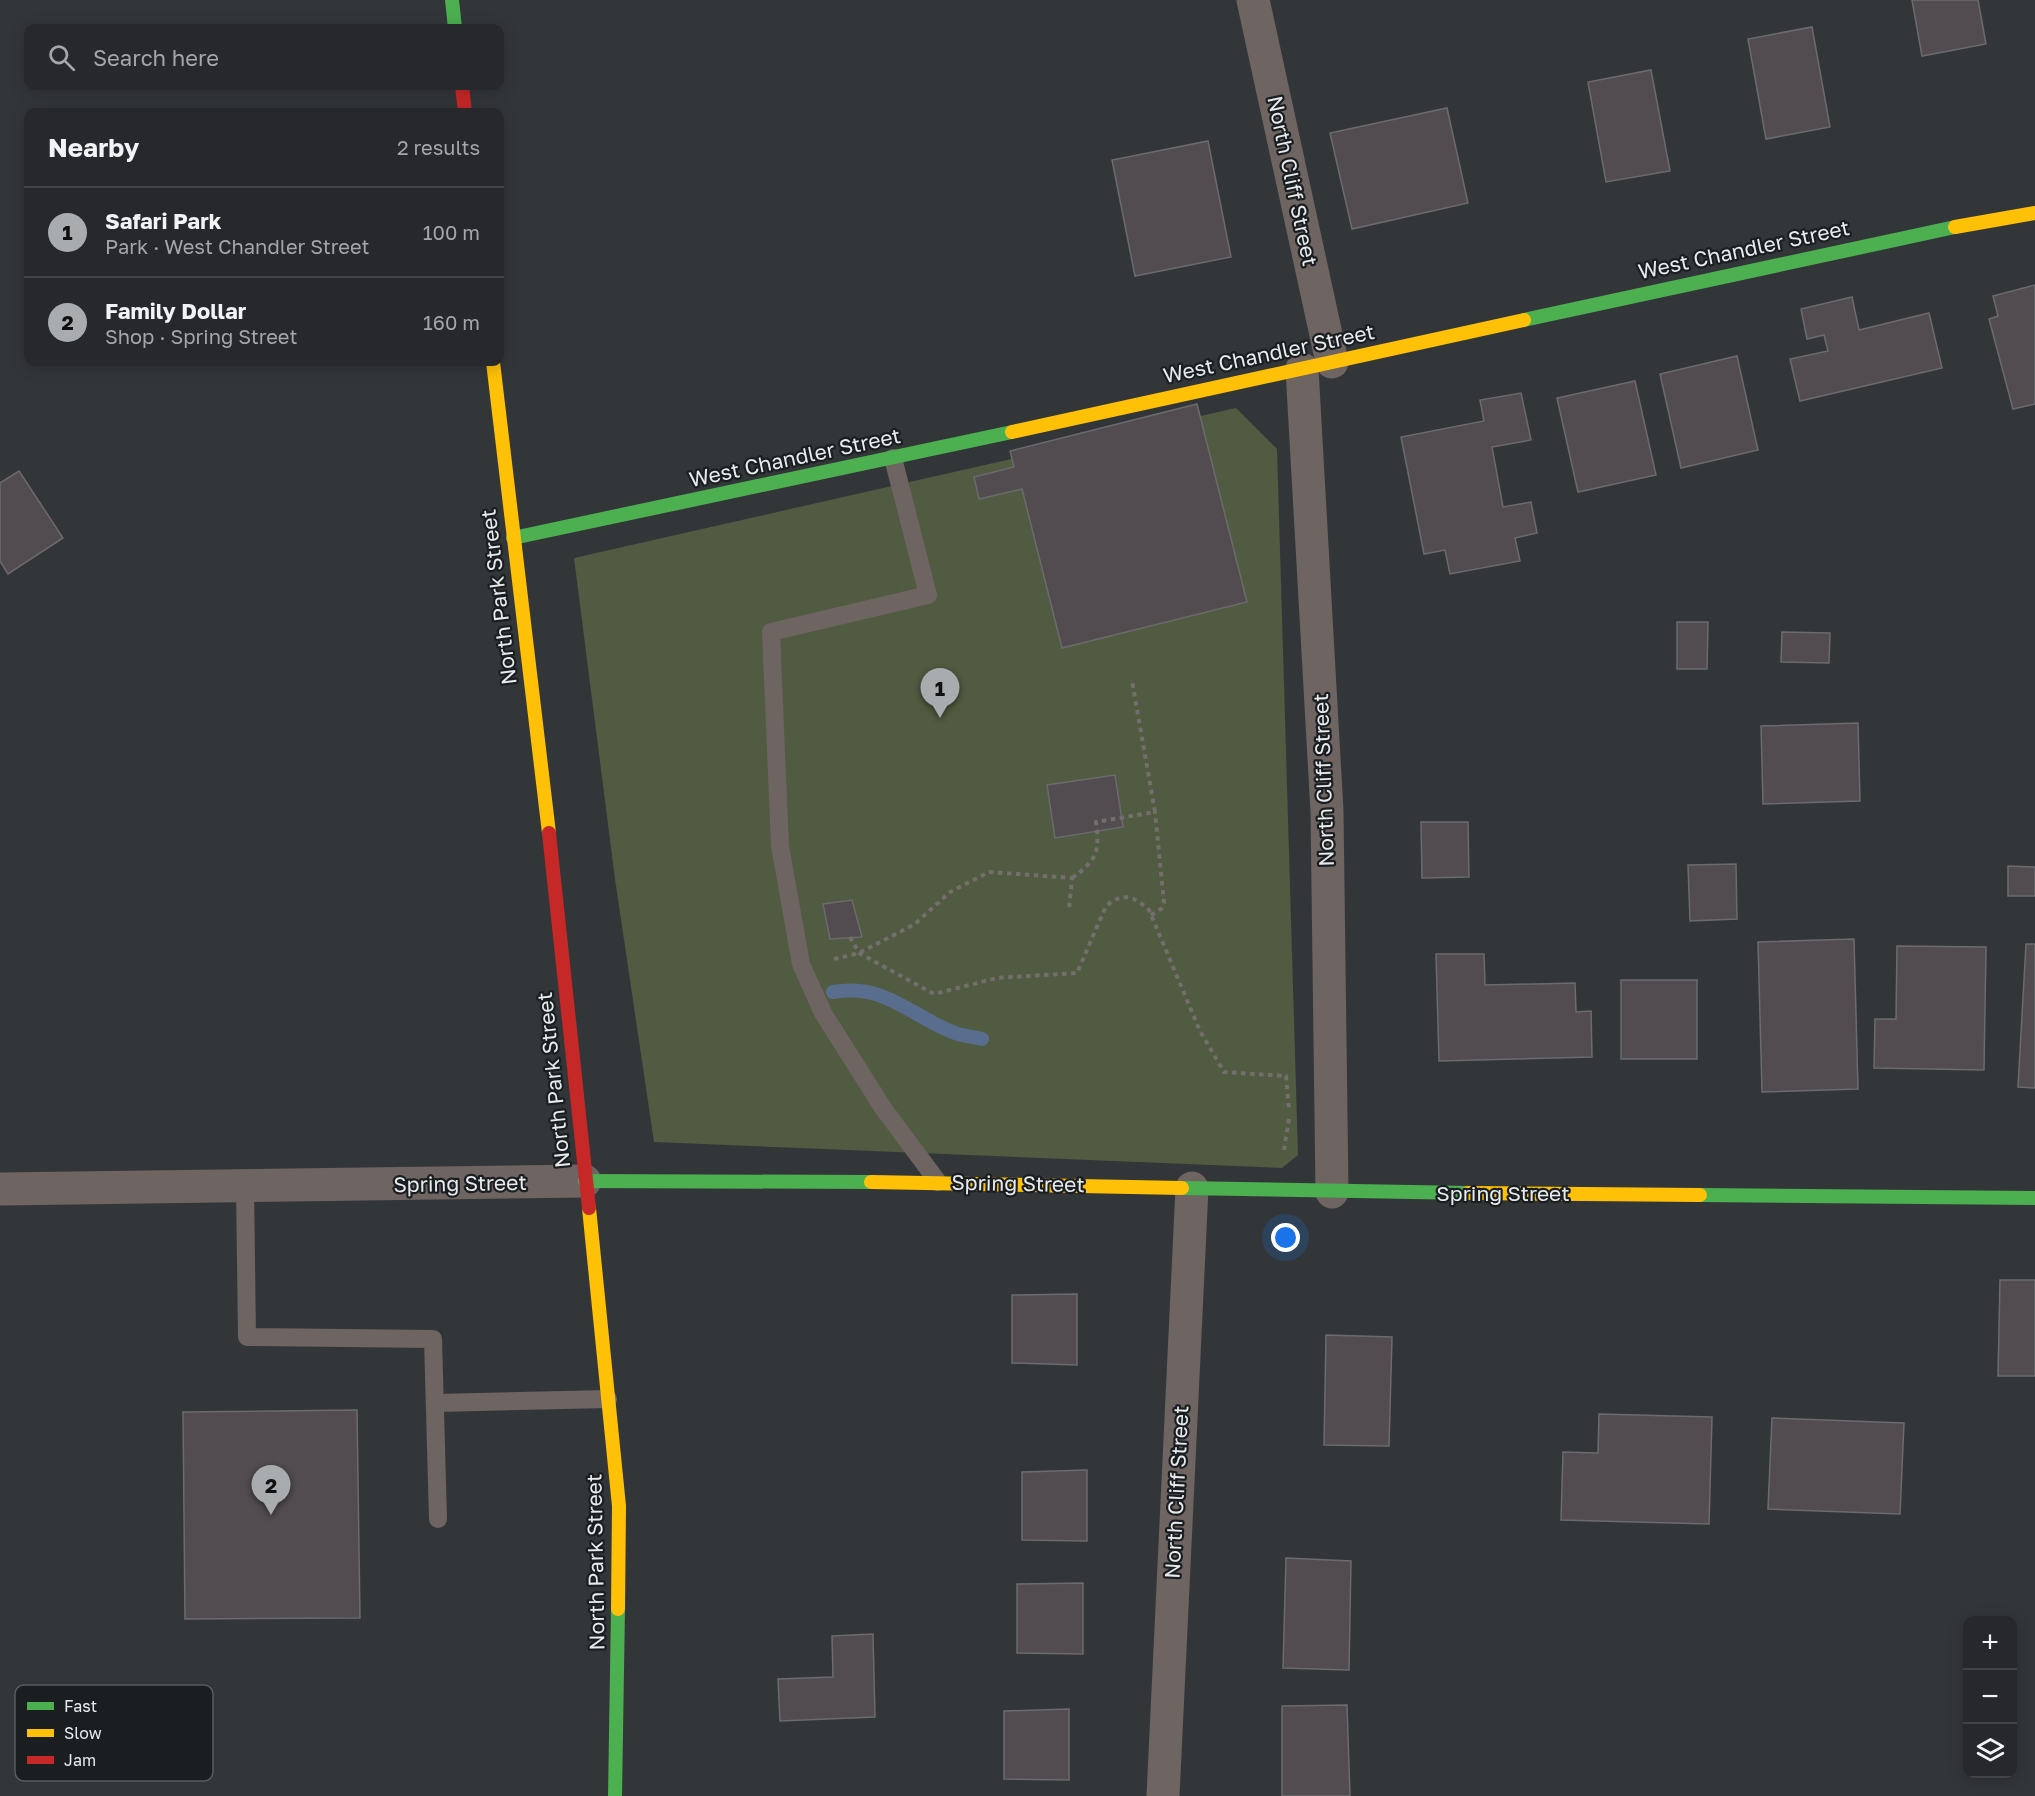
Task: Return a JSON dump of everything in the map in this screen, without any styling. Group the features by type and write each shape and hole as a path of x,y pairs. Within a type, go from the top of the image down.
{"street":[{"path":"452,0 455,24"},
{"name":"North Cliff Street","path":"1253,0 1317,365 1327,812 1332,1192"},
{"path":"462,90 465,108"},
{"name":"West Chandler Street","path":"513,538 893,458 1910,235 2035,213"},
{"name":"North Park Street","path":"493,366 557,896 620,1506 615,1796"},
{"name":"Spring Street","path":"0,1189 585,1181 938,1182 1332,1192 2035,1198"},
{"name":"North Cliff Street","path":"1163,1796 1192,1188"}],"lane":[{"path":"893,458 928,595 771,632 780,846 801,964 823,1013 883,1108 938,1182"},
{"path":"245,1186 247,1337 433,1340 438,1519"},
{"path":"435,1403 608,1400"}],"path":[{"path":"1132,681 1155,812 1164,903 1161,909 1152,915"},
{"path":"801,964 859,953 915,924 950,892 989,872 1072,878 1090,865 1096,855 1096,822 1155,812"},
{"path":"1069,910 1072,878"},
{"path":"850,937 859,953 934,994 997,978 1077,973 1106,906 1115,898 1126,896 1136,898 1152,915 1200,1031 1224,1072 1286,1076 1289,1118 1285,1149 1281,1154"}],"green space":[{"path":"1236,408 1277,449 1298,1155 1282,1168 654,1142 615,879 574,558"}],"building":[{"path":"1912,0 1978,0 1986,44 1922,56"},
{"path":"1812,27 1830,127 1766,139 1748,39"},
{"path":"1651,70 1670,171 1606,182 1588,82"},
{"path":"1447,108 1468,203 1352,229 1330,133"},
{"path":"1208,141 1231,257 1135,276 1112,160"},
{"path":"2035,285 2035,404 2013,409 1989,319 1998,316 1993,296"},
{"path":"1852,297 1859,330 1929,313 1942,368 1800,401 1790,359 1828,351 1824,335 1807,339 1801,309"},
{"path":"1737,356 1758,450 1681,468 1660,374"},
{"path":"1635,381 1656,475 1578,492 1557,398"},
{"path":"1521,393 1531,440 1492,447 1503,507 1531,502 1537,533 1515,538 1520,561 1450,574 1445,550 1424,554 1401,437 1484,421 1480,400"},
{"path":"1197,404 1247,602 1062,648 1022,489 979,499 974,477 1014,467 1010,451"},
{"path":"19,471 63,538 8,574 0,561 0,483"},
{"path":"1677,622 1708,622 1707,669 1677,669"},
{"path":"1782,632 1830,633 1829,663 1781,662"},
{"path":"1858,723 1860,801 1763,804 1761,726"},
{"path":"1115,775 1123,827 1055,838 1047,785"},
{"path":"1421,822 1468,822 1469,877 1422,878"},
{"path":"1736,864 1737,919 1690,921 1688,865"},
{"path":"2008,866 2035,867 2035,896 2008,896"},
{"path":"852,900 862,937 830,939 823,904"},
{"path":"1854,939 1858,1089 1762,1092 1758,942"},
{"path":"2026,944 2035,944 2035,1088 2018,1087"},
{"path":"1897,946 1986,947 1984,1070 1874,1068 1875,1019 1896,1019"},
{"path":"1436,954 1484,954 1485,985 1575,983 1576,1012 1591,1011 1592,1057 1439,1061"},
{"path":"1621,980 1697,980 1697,1059 1621,1059"},
{"path":"2000,1280 2035,1280 2035,1376 1998,1376"},
{"path":"1077,1294 1077,1365 1012,1363 1012,1295"},
{"path":"1326,1335 1392,1337 1389,1446 1324,1445"},
{"path":"357,1410 360,1618 185,1619 183,1412"},
{"path":"1599,1414 1712,1417 1709,1524 1561,1520 1563,1452 1598,1453"},
{"path":"1772,1418 1904,1423 1900,1514 1768,1509"},
{"path":"1087,1470 1087,1541 1022,1540 1022,1472"},
{"path":"1286,1558 1351,1561 1349,1670 1283,1668"},
{"path":"1083,1583 1083,1654 1017,1653 1017,1584"},
{"path":"873,1634 875,1717 780,1721 778,1679 833,1677 832,1636"},
{"path":"1347,1705 1350,1796 1282,1796 1282,1706"},
{"path":"1069,1709 1069,1780 1004,1779 1004,1711"}],"waterway":[{"path":"833,992 852,990 868,992 897,1003 955,1033 982,1039"}],"traffic: fast":[{"path":"452,0 455,24"},
{"path":"1524,320 1955,227"},
{"path":"513,538 1012,432"},
{"path":"585,1181 871,1182"},
{"path":"1182,1188 1468,1193"},
{"path":"1700,1195 2035,1198"},
{"path":"615,1796 618,1609"}],"traffic: slow":[{"path":"1955,227 2035,213"},
{"path":"1012,432 1524,320"},
{"path":"493,366 549,833"},
{"path":"871,1182 1182,1188"},
{"path":"1468,1193 1700,1195"},
{"path":"589,1208 619,1506 618,1609"}],"traffic: jam":[{"path":"462,90 465,108"},
{"path":"549,833 589,1208"}],"place":[{"name":"Safari Park","path":"940,718"},
{"name":"Family Dollar","path":"271,1515"}]}
